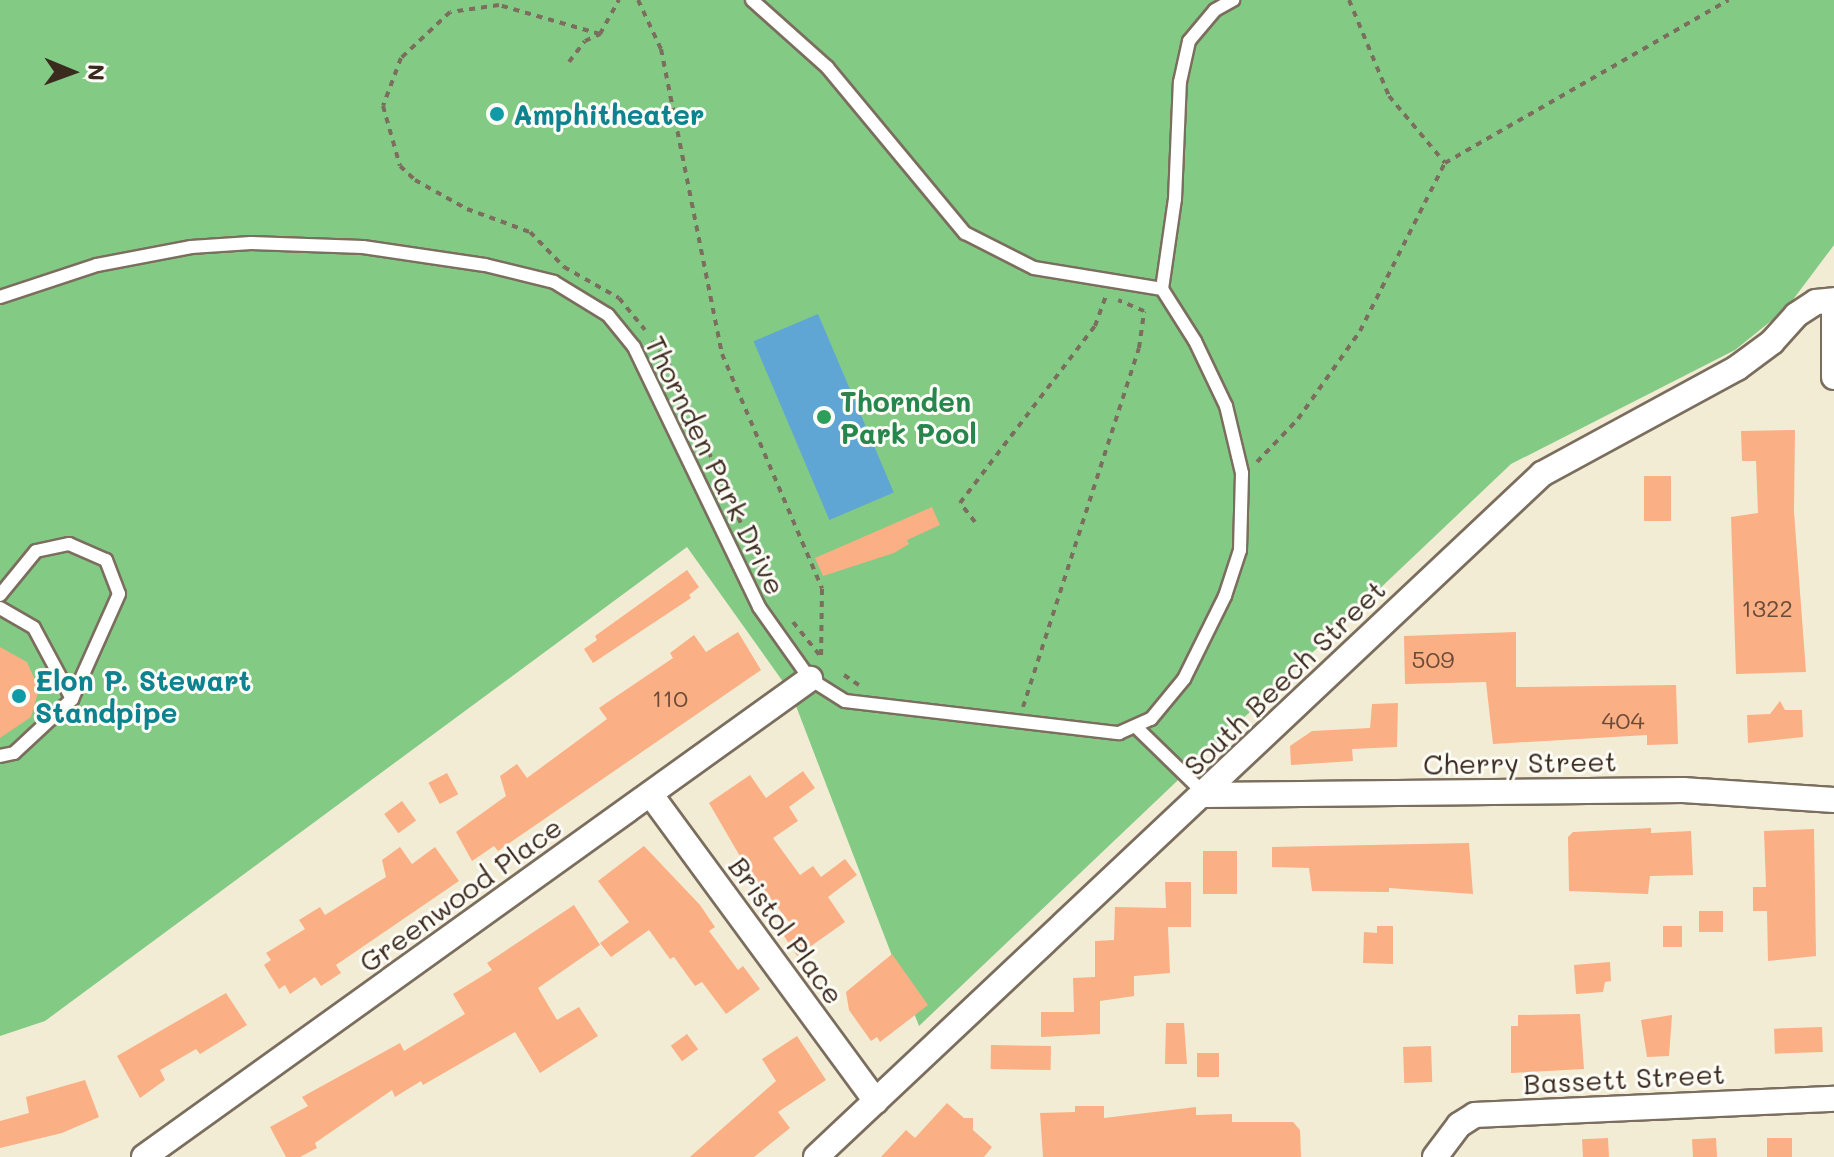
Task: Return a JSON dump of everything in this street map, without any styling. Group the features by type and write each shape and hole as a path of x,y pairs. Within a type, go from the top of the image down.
{"street":[{"path":"1834,301 1834,377"},
{"name":"South Beech Street","path":"816,1157 1206,795 1330,670 1542,474 1737,368 1772,342 1796,315 1816,302 1834,301"},
{"name":"Greenwood Place","path":"153,1155 810,679"},
{"name":"Cherry Street","path":"1206,795 1683,790 1834,800"},
{"name":"Bristol Place","path":"651,795 876,1101"},
{"name":"Bassett Street","path":"1435,1157 1459,1125 1475,1115 1834,1099"}],"lane":[{"path":"752,0 827,67 965,233 1034,268 1162,289"},
{"path":"1206,795 1137,728 1184,679 1225,596 1240,550 1242,473 1226,406 1195,341 1162,289 1175,199 1180,82 1189,41 1215,10 1233,0"},
{"name":"Thornden Park Drive","path":"0,297 97,265 191,247 251,243 378,249 485,265 574,290 608,315 634,347 759,607 810,679 845,701 1119,733 1137,728"},
{"path":"0,595 36,551 69,544 106,560 119,594 115,614 72,699 14,753 0,756"},
{"path":"0,608 34,628 72,699"}],"path":[{"path":"569,62 585,41 600,34 619,0"},
{"path":"638,0 661,49 722,354 822,589 821,657 792,621"},
{"path":"1349,0 1389,96 1445,163"},
{"path":"1242,473 1298,419 1360,331 1445,163 1728,0"},
{"path":"600,34 499,5 450,12 401,58 383,106 390,138 400,166 415,180 467,209 530,232 564,267 602,285 636,317 669,364 776,598"},
{"path":"975,522 960,503 1095,326 1107,295 1144,311 1123,412 1022,710"}],"green space":[{"path":"0,0 1834,0 1834,245 1786,309 1735,350 1511,464 919,1026 791,693 687,547 45,1021 0,1036"}],"water":[{"name":"Thornden Park Pool","path":"818,314 894,493 829,520 754,341"}],"building":[{"path":"1795,430 1794,512 1806,672 1736,674 1731,517 1758,513 1756,461 1742,461 1741,431"},
{"path":"1644,476 1671,476 1671,521 1644,521"},
{"path":"932,507 940,525 907,540 909,544 894,553 823,576 815,558"},
{"path":"687,570 699,587 689,595 691,598 593,663 584,649 597,640 595,636"},
{"path":"738,632 761,670 498,851 494,846 472,861 456,832 506,796 500,776 517,764 527,778 607,719 599,708 673,658 670,653 694,635 706,652"},
{"path":"1516,632 1516,687 1676,685 1678,744 1647,745 1647,735 1493,744 1486,682 1405,684 1404,636"},
{"name":"Elon P. Stewart Standpipe","path":"0,647 27,662 39,689 31,717 0,738"},
{"path":"1780,701 1785,710 1802,710 1803,737 1748,743 1747,715 1770,714"},
{"path":"1398,703 1397,747 1352,749 1353,761 1291,765 1290,746 1312,731 1370,728 1372,704"},
{"path":"803,771 815,788 789,807 798,821 773,838 800,875 813,866 821,877 845,859 857,875 828,897 845,922 797,956 782,933 792,926 745,865 709,803 750,775 766,798"},
{"path":"447,773 458,794 440,804 428,783"},
{"path":"402,801 416,820 398,833 384,814"},
{"path":"1651,828 1651,833 1691,831 1693,875 1650,876 1648,894 1569,891 1568,837 1573,832"},
{"path":"1814,829 1816,956 1768,961 1767,911 1753,911 1753,887 1766,887 1764,831"},
{"path":"1469,843 1473,894 1389,888 1389,892 1312,891 1309,868 1272,867 1272,847"},
{"path":"644,846 700,905 715,927 709,931 738,970 743,966 760,989 726,1014 702,982 695,986 674,957 670,959 649,930 611,957 600,943 629,922 598,881"},
{"path":"400,847 412,864 435,847 459,881 336,965 341,973 321,986 315,977 290,994 285,985 279,989 264,965 271,960 266,953 305,929 299,920 320,907 325,915 386,877 382,860"},
{"path":"1203,851 1237,851 1237,894 1203,894"},
{"path":"1165,882 1191,882 1191,927 1168,927 1170,973 1134,976 1134,996 1100,1001 1100,1034 1041,1037 1041,1012 1074,1012 1073,978 1095,977 1095,941 1114,940 1115,907 1166,908"},
{"path":"574,905 600,945 538,988 557,1020 579,1007 598,1036 540,1073 515,1032 423,1085 421,1081 395,1097 392,1090 315,1143 317,1148 300,1157 286,1157 270,1127 308,1106 302,1097 400,1043 404,1051 465,1014 453,994 492,970 487,963"},
{"path":"1699,911 1723,911 1723,932 1699,932"},
{"path":"1377,926 1393,926 1393,964 1363,963 1364,932 1377,933"},
{"path":"1663,926 1682,926 1682,947 1663,947"},
{"path":"892,954 928,1005 880,1042 877,1037 871,1041 849,1010 846,992"},
{"path":"1610,962 1611,981 1605,982 1603,992 1576,994 1574,965"},
{"path":"226,993 247,1025 200,1054 196,1049 160,1070 165,1080 140,1098 117,1056"},
{"path":"1580,1014 1584,1069 1511,1073 1511,1026 1518,1026 1518,1015"},
{"path":"1672,1015 1669,1056 1647,1057 1641,1020"},
{"path":"1166,1023 1184,1023 1187,1064 1165,1064"},
{"path":"1822,1027 1823,1052 1775,1054 1774,1029"},
{"path":"687,1034 698,1049 682,1061 671,1046"},
{"path":"797,1036 826,1080 778,1112 790,1128 754,1157 690,1157 776,1081 762,1059"},
{"path":"991,1045 1051,1046 1051,1070 991,1069"},
{"path":"1431,1046 1432,1082 1404,1083 1403,1047"},
{"path":"1197,1053 1219,1053 1219,1077 1197,1077"},
{"path":"85,1080 99,1117 62,1133 0,1148 0,1121 29,1113 26,1097"},
{"path":"947,1103 964,1118 973,1118 973,1130 992,1147 984,1157 881,1157 906,1130 915,1138"},
{"path":"1075,1106 1104,1106 1104,1118 1196,1107 1196,1115 1232,1114 1232,1122 1293,1122 1300,1130 1301,1157 1043,1157 1040,1113 1075,1112"},
{"path":"1608,1138 1609,1157 1583,1157 1582,1139"},
{"path":"1716,1138 1717,1157 1693,1157 1692,1139"},
{"path":"1767,1138 1792,1138 1792,1157 1767,1157"}],"place":[{"name":"Amphitheater","path":"497,114"},
{"name":"Thornden Park Pool","path":"824,417"},
{"name":"Elon P. Stewart Standpipe","path":"19,696"}]}
